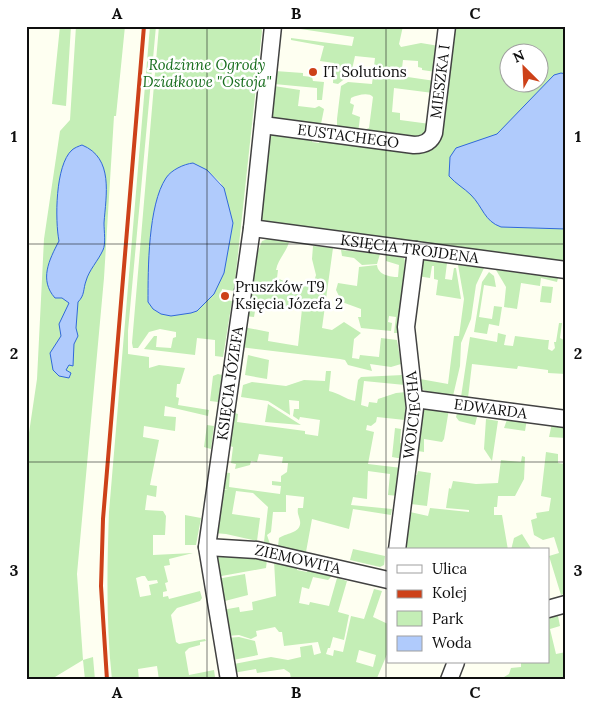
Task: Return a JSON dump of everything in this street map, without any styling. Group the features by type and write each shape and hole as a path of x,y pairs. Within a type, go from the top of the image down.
{"street":[{"name":"KSIĘCIA JÓZEFA","path":"229,680 207,547 252,228 273,26"},
{"name":"MIESZKA I","path":"432,137 447,26"},
{"name":"EUSTACHEGO","path":"263,125 414,145 424,144 432,137"},
{"name":"KSIĘCIA TROJDENA","path":"252,228 566,270"},
{"name":"WOJCIECHA","path":"396,548 415,399 406,328 416,250"},
{"name":"EDWARDA","path":"415,399 566,419"},
{"name":"ZIEMOWITA","path":"207,547 257,550 387,580"},
{"path":"550,608 566,604"},
{"path":"449,680 455,664"}],"green space":[{"path":"60,26 71,26 66,106 52,104"},
{"path":"76,26 125,26 116,116 114,116 104,278 77,574 83,660 50,680 26,680 26,453 37,379 44,239 60,131 70,120"},
{"path":"150,26 156,26 128,331 128,354 149,357 149,368 159,365 185,368 180,384 177,384 176,397 179,398 178,405 209,410 208,416 165,406 164,416 176,417 175,431 144,426 143,437 159,440 150,485 157,486 156,497 147,495 145,510 163,511 166,516 165,535 153,535 153,555 193,553 169,559 170,565 164,566 168,582 165,583 167,591 163,592 163,597 168,596 169,599 200,591 202,598 200,601 177,608 171,615 176,642 179,644 205,639 206,641 200,642 200,645 189,648 185,652 189,675 214,670 215,677 201,680 159,680 157,666 138,669 139,680 112,680 108,596 109,512","holes":["145,576 148,581 157,580 158,583 149,585 151,595 140,597 136,578"]},
{"name":"Rodzinne Ogrody Działkowe \"Ostoja\"","path":"159,26 261,26 262,31 234,291 222,289 220,299 232,301 223,357 215,356 215,340 197,338 195,355 144,349 154,336 157,336 156,347 171,348 176,332 160,329 149,332 138,348 133,348","holes":["190,163 207,170 221,183 233,223 214,294 197,311 161,314 153,309 150,258 152,220 156,202 162,187 174,171"]},
{"path":"292,26 403,26 399,44 401,47 421,43 439,46 436,72 422,70 422,68 418,67 418,61 403,60 401,76 435,81 433,93 394,88 392,112 400,113 400,120 430,124 422,139 364,130 369,128 373,97 366,94 351,98 350,103 354,105 352,114 360,117 358,134 337,131 341,86 348,82 372,84 375,58 355,56 351,74 338,84 333,83 334,63 320,61 324,46 291,40 291,38 352,46 354,37 294,28"},
{"path":"451,26 566,26 566,264 264,222 261,217 269,137 274,133 313,137 312,142 319,143 320,138 423,149"},
{"path":"275,71 303,73 303,76 312,77 313,81 324,82 322,100 317,100 317,88 274,84"},
{"path":"274,86 300,90 298,106 315,108 319,106 324,109 320,129 272,118"},
{"path":"268,239 289,242 276,270 278,270 277,278 286,282 313,285 316,275 312,259 313,246 333,248 322,328 332,330 344,322 361,333 354,339 352,358 359,359 360,355 379,357 381,338 397,340 401,364 391,367 370,364 372,371 348,365 345,360 340,359 240,347 243,327 269,332 268,341 298,346 302,309 273,305 272,310 256,305 254,317 245,316 254,253 257,254 262,241"},
{"path":"341,250 380,254 377,264 362,265 354,258 342,256"},
{"path":"386,255 404,258 405,261 398,333 394,333 396,317 389,316 388,322 392,323 391,331 361,328 358,317 361,317 361,309 342,302 336,290 338,283 357,286 359,267 377,265 382,273 398,277 399,265 386,261"},
{"path":"421,259 447,263 445,279 452,280 454,268 456,268 461,299 436,295 438,280 434,279 434,266 432,266 430,278 417,276"},
{"path":"458,265 484,268 476,285 471,319 461,343 460,366 453,396 430,393 422,389 420,379 448,384 454,336 459,336 464,299"},
{"path":"496,270 558,278 557,282 541,278 540,286 521,283 517,309 504,307 506,287"},
{"path":"489,272 494,276 496,287 484,285 479,317 492,319 494,306 502,307 499,326 489,324 487,334 474,332 482,282"},
{"path":"542,286 553,287 551,303 540,302"},
{"path":"559,323 562,323 560,338 566,341 566,374 548,373 548,370 518,366 517,369 472,364 468,398 461,397 470,337 497,342 498,333 506,335 504,345 513,346 515,336 549,340 548,349 552,351 555,348 554,342 556,342"},
{"path":"248,355 269,360 267,379 245,375"},
{"path":"326,371 331,371 329,391 355,401 358,380 361,377 403,375 405,385 364,381 361,405 368,407 369,402 377,403 378,399 396,393 407,392 405,420 377,417 376,422 371,426 367,425 366,430 374,432 368,464 402,468 398,496 388,495 390,474 368,471 367,499 353,497 351,505 392,509 391,515 353,509 349,529 312,519 306,552 278,546 279,538 299,528 298,508 303,508 304,497 286,495 286,512 273,512 271,532 267,535 270,544 264,542 268,507 253,493 236,491 232,514 260,518 257,541 214,533 220,490 228,490 220,488 222,472 230,473 229,487 280,494 281,486 272,485 272,481 281,482 281,476 287,472 288,463 282,463 283,457 259,454 257,462 251,461 250,465 235,469 236,464 231,463 233,447 227,445 231,412 238,414 237,422 305,431 305,434 318,436 320,420 300,417 299,420 293,416 294,409 299,409 299,401 289,400 290,415 268,401 241,397 243,385 252,382 286,386 304,380 325,381"},
{"path":"222,375 218,402 210,401 213,376"},
{"path":"268,404 301,425 265,422"},
{"path":"426,407 449,409 444,439 442,442 424,439 424,452 418,451 423,409"},
{"path":"458,410 478,413 475,425 459,421 456,417"},
{"path":"508,417 527,419 525,431 504,428"},
{"path":"486,419 498,421 492,461 484,449"},
{"path":"552,423 566,425 566,438 549,437"},
{"path":"207,425 214,426 211,449 204,447"},
{"path":"395,428 401,429 400,443 405,444 403,459 392,457"},
{"path":"546,452 558,454 558,463 565,464 566,593 561,595 550,559 550,556 559,553 554,537 543,540 534,535 531,520 537,518 536,513 549,511 551,498 541,496"},
{"path":"522,456 525,457 524,479 515,496 498,496 497,507 494,507 494,515 502,515 508,548 405,548 410,512 428,516 430,508 469,512 469,510 446,508 449,488 451,489 453,481 476,484 498,483 501,460 521,462"},
{"path":"418,471 431,473 427,506 411,504 414,475 417,475"},
{"path":"185,515 201,518 196,545 185,545"},
{"path":"522,534 531,548 512,548 514,538"},
{"path":"353,549 385,556 384,565 380,567 350,560"},
{"path":"223,552 267,560 266,568 216,577 215,557"},
{"path":"274,561 297,565 297,570 307,572 309,567 329,574 331,577 328,580 313,577 309,589 302,587 299,603 309,605 310,602 329,606 337,578 347,581 338,612 349,615 344,640 333,637 330,648 328,648 326,654 333,656 334,650 343,652 351,616 364,619 374,589 382,591 373,617 387,624 387,654 377,678 380,680 297,680 296,678 291,679 290,673 284,669 257,673 256,669 233,673 234,664 271,657 288,660 301,657 300,647 312,645 314,655 321,653 318,642 284,646 282,632 279,632 275,627 256,631 257,636 251,639 239,635 227,636 222,610 239,607 240,612 253,610 252,602 276,596","holes":["359,650 376,655 373,667 356,662"]},
{"path":"245,574 248,595 221,602 217,579"},
{"path":"558,616 560,626 550,629 550,618"},
{"path":"550,629 556,654 566,652 566,680 499,680 509,674 511,668 521,667 521,664 550,664"},
{"path":"239,637 255,641 258,655 233,660 227,638"},
{"path":"93,657 95,680 85,680 83,660"}],"water":[{"path":"566,74 566,229 501,227 491,221 471,195 449,176 450,157 456,148 497,134 538,92 550,92 550,79 554,75"},
{"path":"82,145 92,151 104,168 106,178 105,241 103,250 89,273 83,294 78,302 76,328 78,336 74,344 73,366 69,365 66,370 71,373 69,378 59,376 53,370 50,353 61,336 59,324 69,303 62,298 55,298 50,291 47,284 47,270 59,241 57,207 62,168 66,157 72,150"},
{"path":"193,163 207,170 224,188 233,223 224,273 214,294 197,311 171,316 161,314 153,309 148,302 152,220 160,190 166,178 178,168"}],"railway":[{"path":"107,680 101,586 103,519 144,26"}],"place":[{"name":"IT Solutions","path":"313,72"},
{"name":"Pruszków T9 Księcia Józefa 2","path":"225,296"}]}
